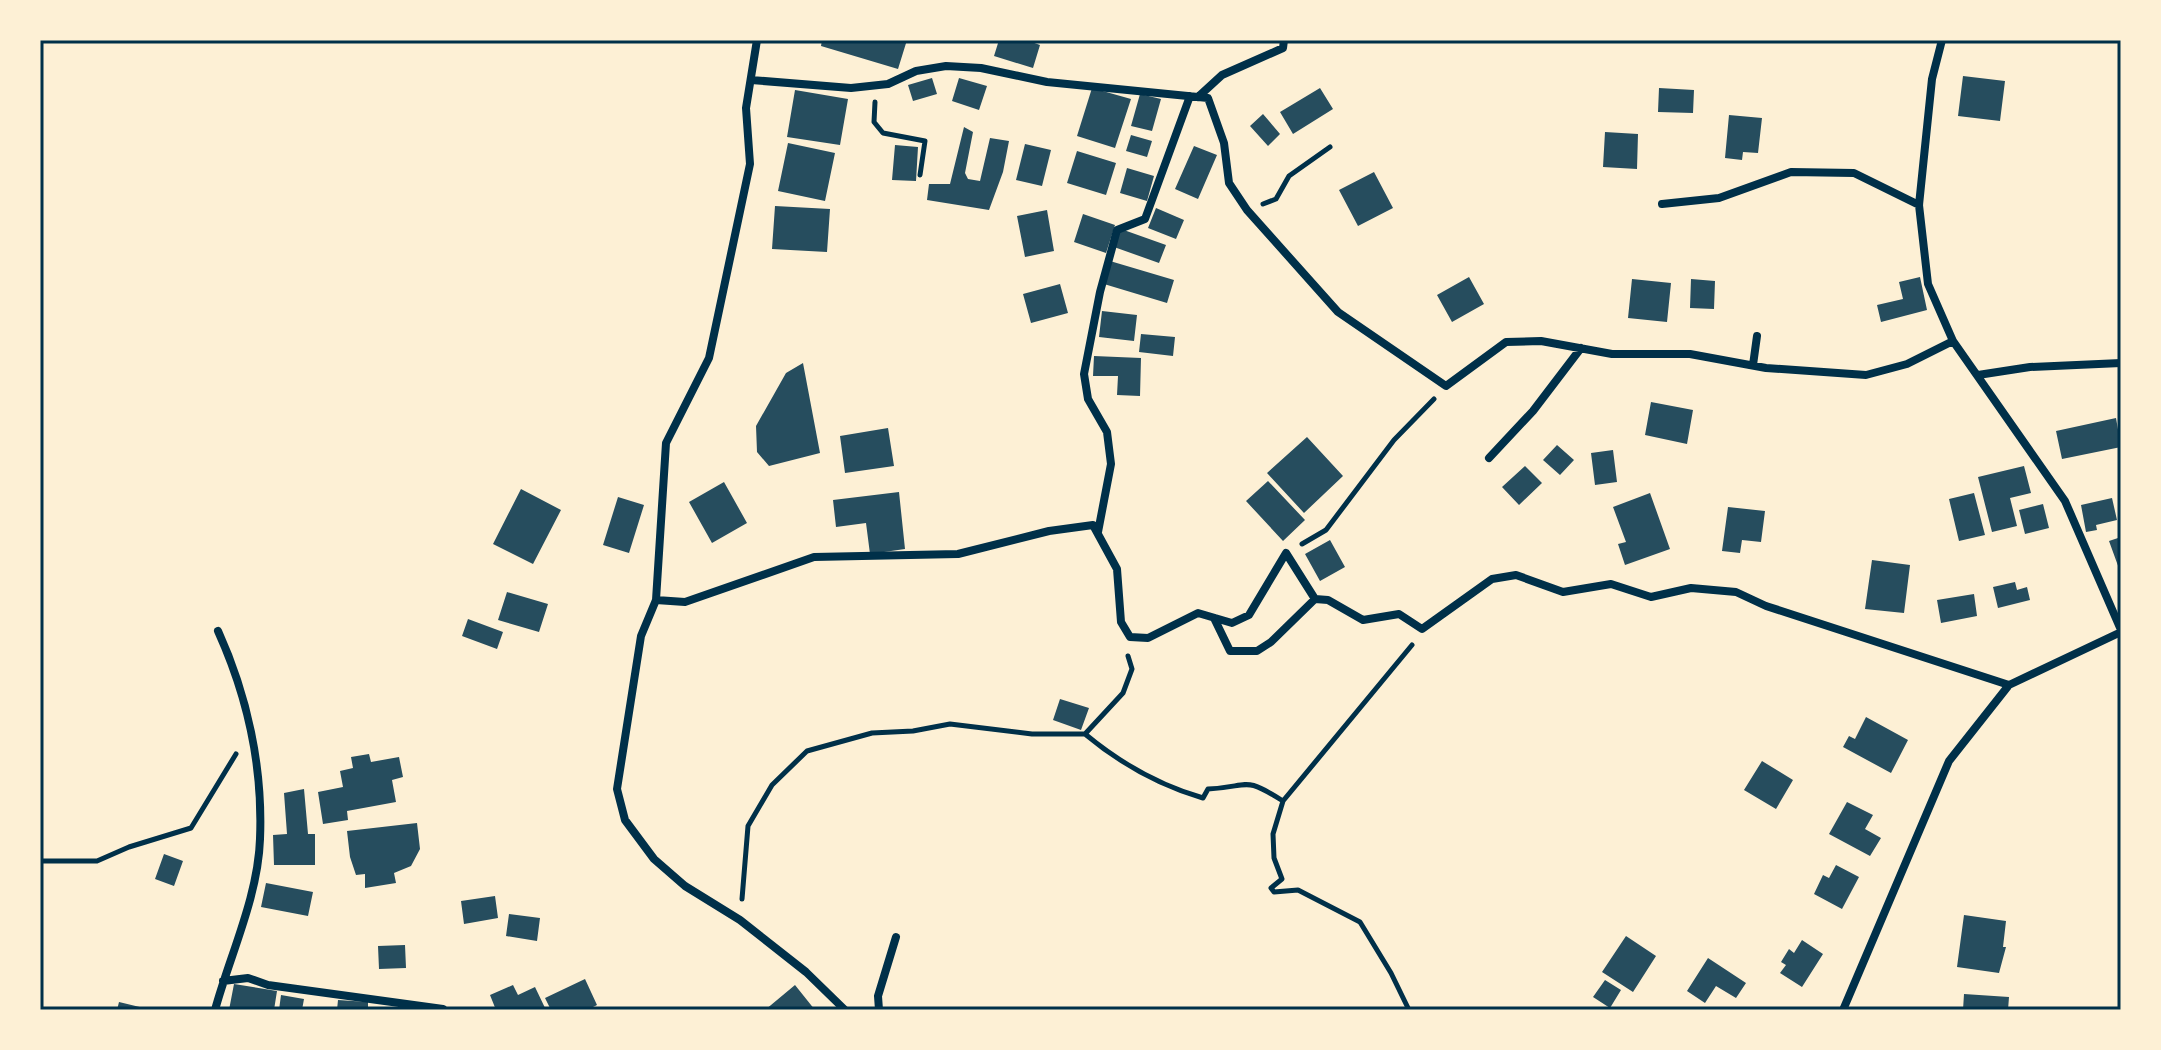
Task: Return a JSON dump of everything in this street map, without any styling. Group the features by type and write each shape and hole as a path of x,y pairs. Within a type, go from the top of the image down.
{"street":[{"path":"757,40 746,108 750,164 709,358 666,443 656,600 641,636 617,789 625,820 654,859 685,886 740,920 806,972 845,1010"},
{"path":"1098,532 1111,464 1107,432 1088,399 1084,374 1100,292 1117,230 1145,219 1194,96 1222,75 1283,48 1284,40"},
{"path":"1843,1010 1949,761 2009,685 2121,631 2065,501 1953,341 1928,284 1919,205 1932,79 1942,40"},
{"path":"751,80 851,88 876,85 916,71 946,66 981,68 1047,82 1208,98 1224,143 1229,183 1247,210 1338,312 1446,386 1506,342 1541,341 1612,354 1690,354 1753,365 1866,375 1907,364 1953,341"},
{"path":"1662,204 1719,198 1791,172 1854,173 1919,205"},
{"path":"1753,365 1757,336"},
{"path":"1489,458 1533,411 1581,348"},
{"path":"1978,375 2030,367 2121,363"},
{"path":"656,600 685,602 814,557 958,554 1049,531 1093,525 1117,569 1121,622 1130,637 1148,638 1198,613 1232,623 1249,615 1286,553 1315,599"},
{"path":"1214,618 1230,651 1257,651 1271,642 1315,599 1328,600 1363,620 1399,614 1422,629 1492,579 1516,575 1563,592 1611,584 1651,597 1691,588 1736,592 1766,606 2009,685"},
{"path":"215,1010 250,897 260,839 251,729 240,681 218,631"},
{"path":"879,1010 878,996 896,937"},
{"path":"223,981 248,978 268,985 443,1009"}],"path":[{"path":"876,85 874,122 883,133 925,141 920,175"},
{"path":"1247,210 1276,199 1289,176 1330,147"},
{"path":"1286,553 1326,530 1394,440 1446,386"},
{"path":"1409,1010 1360,922 1298,890 1274,892 1271,888 1282,879 1274,858 1273,834 1283,801 1389,677 1422,629"},
{"path":"1085,734 1123,693 1132,669 1125,649 1148,638"},
{"path":"740,920 748,826 772,785 807,751 872,733 950,724 1032,734 1085,734 1119,763 1176,790 1203,798 1208,789 1228,788 1242,782 1260,786 1283,801"},
{"path":"40,861 97,861 129,847 191,828 251,729"}],"building":[{"path":"822,40 907,40 898,69 821,46"},
{"path":"999,40 1026,40 1040,45 1033,68 994,56"},
{"path":"1963,76 2005,81 2000,121 1958,116"},
{"path":"932,78 937,94 913,101 908,85"},
{"path":"959,78 987,86 979,110 952,101"},
{"path":"1092,88 1131,99 1115,148 1077,136"},
{"path":"1320,88 1333,109 1293,134 1280,112"},
{"path":"1659,88 1694,90 1693,113 1658,112"},
{"path":"795,90 848,99 840,145 787,137"},
{"path":"1140,94 1161,99 1152,131 1131,126"},
{"path":"1263,114 1280,134 1268,146 1250,126"},
{"path":"1729,115 1762,118 1758,153 1743,152 1742,160 1725,158"},
{"path":"964,127 973,132 965,173 968,179 980,181 990,138 1009,141 1003,172 989,210 927,200 929,184 950,184"},
{"path":"1605,132 1638,134 1637,169 1603,167"},
{"path":"1131,135 1152,141 1147,157 1126,151"},
{"path":"788,143 835,153 825,201 778,191"},
{"path":"1025,144 1051,150 1042,186 1016,180"},
{"path":"895,145 918,147 916,181 892,180"},
{"path":"1194,146 1217,155 1198,199 1175,189"},
{"path":"1077,151 1116,163 1106,195 1067,183"},
{"path":"1127,168 1154,176 1147,201 1120,193"},
{"path":"1374,172 1393,208 1358,226 1339,190"},
{"path":"775,206 830,209 827,252 772,249"},
{"path":"1156,208 1184,220 1176,239 1148,228"},
{"path":"1047,210 1054,251 1025,257 1017,216"},
{"path":"1083,214 1115,225 1106,253 1074,242"},
{"path":"1121,229 1166,245 1159,263 1114,247"},
{"path":"1110,261 1174,280 1167,303 1104,284"},
{"path":"1469,277 1484,304 1452,322 1437,295"},
{"path":"1920,277 1927,310 1881,322 1877,305 1903,299 1899,282"},
{"path":"1632,279 1671,283 1667,322 1628,318"},
{"path":"1691,279 1715,281 1714,309 1690,308"},
{"path":"1060,284 1068,313 1031,323 1023,294"},
{"path":"1102,311 1137,315 1134,341 1099,337"},
{"path":"1141,334 1175,337 1173,356 1139,352"},
{"path":"1094,356 1141,358 1140,396 1117,395 1118,376 1093,376"},
{"path":"803,363 820,453 769,466 757,452 756,426 786,373"},
{"path":"1651,402 1693,410 1687,444 1645,435"},
{"path":"2116,418 2121,447 2062,459 2056,431"},
{"path":"888,428 894,466 845,473 840,436"},
{"path":"1307,437 1343,476 1304,513 1267,473"},
{"path":"1557,445 1574,460 1560,475 1543,460"},
{"path":"1613,450 1617,482 1595,485 1591,453"},
{"path":"1525,466 1542,483 1519,505 1502,487"},
{"path":"2024,466 2031,493 2010,498 2017,526 1992,532 1978,477"},
{"path":"1268,481 1305,520 1283,541 1246,501"},
{"path":"724,482 747,523 712,543 689,502"},
{"path":"521,489 561,510 533,564 493,544"},
{"path":"899,492 905,549 870,554 866,523 836,527 833,500"},
{"path":"1650,493 1670,549 1625,565 1618,544 1626,542 1613,507"},
{"path":"1974,493 1985,535 1959,541 1949,499"},
{"path":"618,497 644,505 629,553 603,545"},
{"path":"2112,498 2117,520 2096,525 2097,530 2086,532 2081,505"},
{"path":"2043,504 2049,528 2025,534 2019,510"},
{"path":"1728,507 1765,511 1761,542 1742,540 1740,553 1722,551"},
{"path":"2121,537 2121,574 2109,541"},
{"path":"1330,540 1345,567 1320,581 1305,554"},
{"path":"1872,560 1910,565 1904,613 1865,609"},
{"path":"2015,582 2017,590 2027,587 2030,600 1998,608 1993,587"},
{"path":"507,592 548,604 539,632 498,620"},
{"path":"1974,594 1977,616 1941,623 1937,600"},
{"path":"468,619 503,632 497,649 462,636"},
{"path":"1060,699 1089,708 1081,730 1053,720"},
{"path":"1866,717 1908,740 1891,773 1843,747 1849,736 1855,739"},
{"path":"369,754 371,762 399,757 403,777 392,780 396,802 347,811 348,820 323,824 318,792 343,787 340,771 353,768 351,757"},
{"path":"1762,761 1793,780 1776,809 1744,790"},
{"path":"304,789 308,834 315,834 315,865 274,865 273,835 287,834 284,793"},
{"path":"1847,802 1873,815 1865,829 1881,838 1870,856 1829,834"},
{"path":"417,823 420,849 411,866 394,873 396,883 365,888 365,874 356,875 350,857 347,831"},
{"path":"164,854 183,861 174,886 155,879"},
{"path":"1836,865 1859,877 1842,909 1814,894 1823,875 1829,878"},
{"path":"266,883 313,892 308,916 261,907"},
{"path":"495,896 498,918 464,924 461,901"},
{"path":"509,914 540,918 537,941 506,936"},
{"path":"1964,915 2006,921 2003,947 2006,947 1999,973 1957,967"},
{"path":"1626,936 1656,956 1633,992 1602,972"},
{"path":"1802,940 1823,954 1802,987 1780,973 1786,965 1781,962 1789,949 1794,953"},
{"path":"405,945 406,968 379,969 378,946"},
{"path":"1708,958 1746,983 1736,998 1716,986 1705,1003 1687,991"},
{"path":"585,979 597,1005 587,1010 551,1010 545,998"},
{"path":"1605,980 1621,990 1610,1008 1593,997"},
{"path":"234,984 277,991 274,1010 229,1010"},
{"path":"513,985 518,995 535,987 546,1010 496,1010 490,995"},
{"path":"795,985 815,1010 765,1010"},
{"path":"1964,994 2009,997 2008,1010 1963,1010"},
{"path":"281,995 304,999 302,1010 279,1010"},
{"path":"338,1000 368,1002 368,1010 337,1010"},
{"path":"119,1002 148,1009 117,1010"}]}
